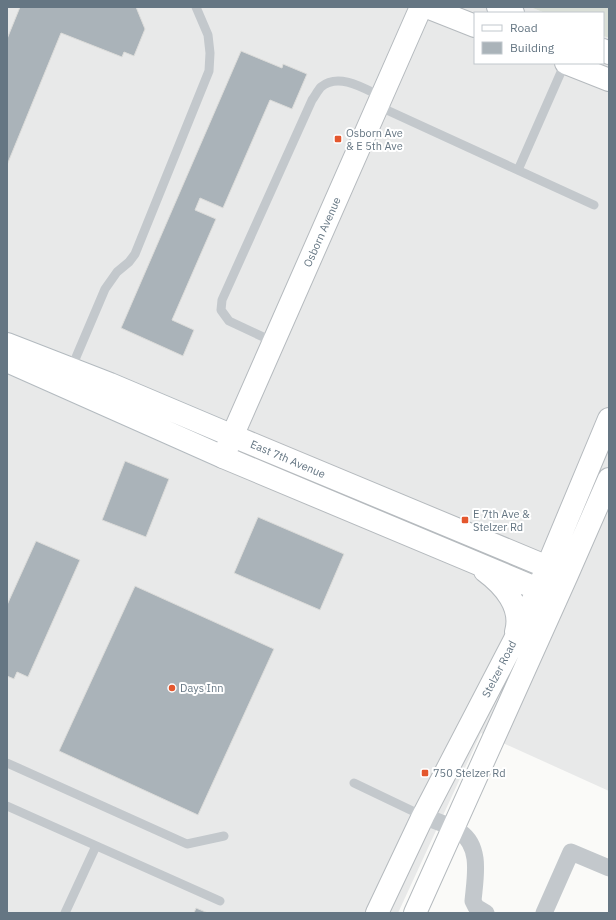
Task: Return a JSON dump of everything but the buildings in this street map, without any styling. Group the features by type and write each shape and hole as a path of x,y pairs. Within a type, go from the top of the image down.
{"main road":[{"name":"Osborn Avenue","path":"223,457 421,7"},
{"path":"427,7 474,26"},
{"path":"498,7 510,12"},
{"path":"568,64 609,80"},
{"name":"East 7th Avenue","path":"7,344 71,369 558,571"},
{"name":"East 7th Avenue","path":"7,361 223,457 548,593"},
{"name":"Stelzer Road","path":"558,571 609,419"},
{"name":"Stelzer Road","path":"415,913 453,829 548,593 558,571 609,479"},
{"path":"449,551 488,573 511,598 516,607 518,618 514,641"},
{"name":"Stelzer Road","path":"378,913 423,816 514,641 548,593"}],"street":[{"path":"423,816 460,832 471,844 476,858 470,907 476,907 486,913"},
{"path":"544,913 571,852 609,868"}],"lane":[{"path":"71,369 105,289 117,272 129,262 135,254 209,71 210,53 208,35 196,7"},
{"path":"518,170 565,64"},
{"path":"274,342 229,320 221,310 222,300 312,100 322,86 335,81 347,82 380,101 518,170 594,205"},
{"path":"7,763 187,844 224,836"},
{"path":"354,783 423,816"},
{"path":"7,806 220,901"},
{"path":"65,913 96,846"}],"shaded area":[{"path":"7,7 530,7 542,12 474,12 474,64 604,64 604,36 609,38 609,791 481,733 398,913 7,913"},
{"path":"530,7 609,7 609,38 604,36 604,12 542,12"}],"place":[{"name":"Osborn Ave & E 5th Ave","path":"338,139"},
{"name":"E 7th Ave & Stelzer Rd","path":"465,520"},
{"name":"Days Inn","path":"172,688"},
{"name":"750 Stelzer Rd","path":"425,773"}]}
